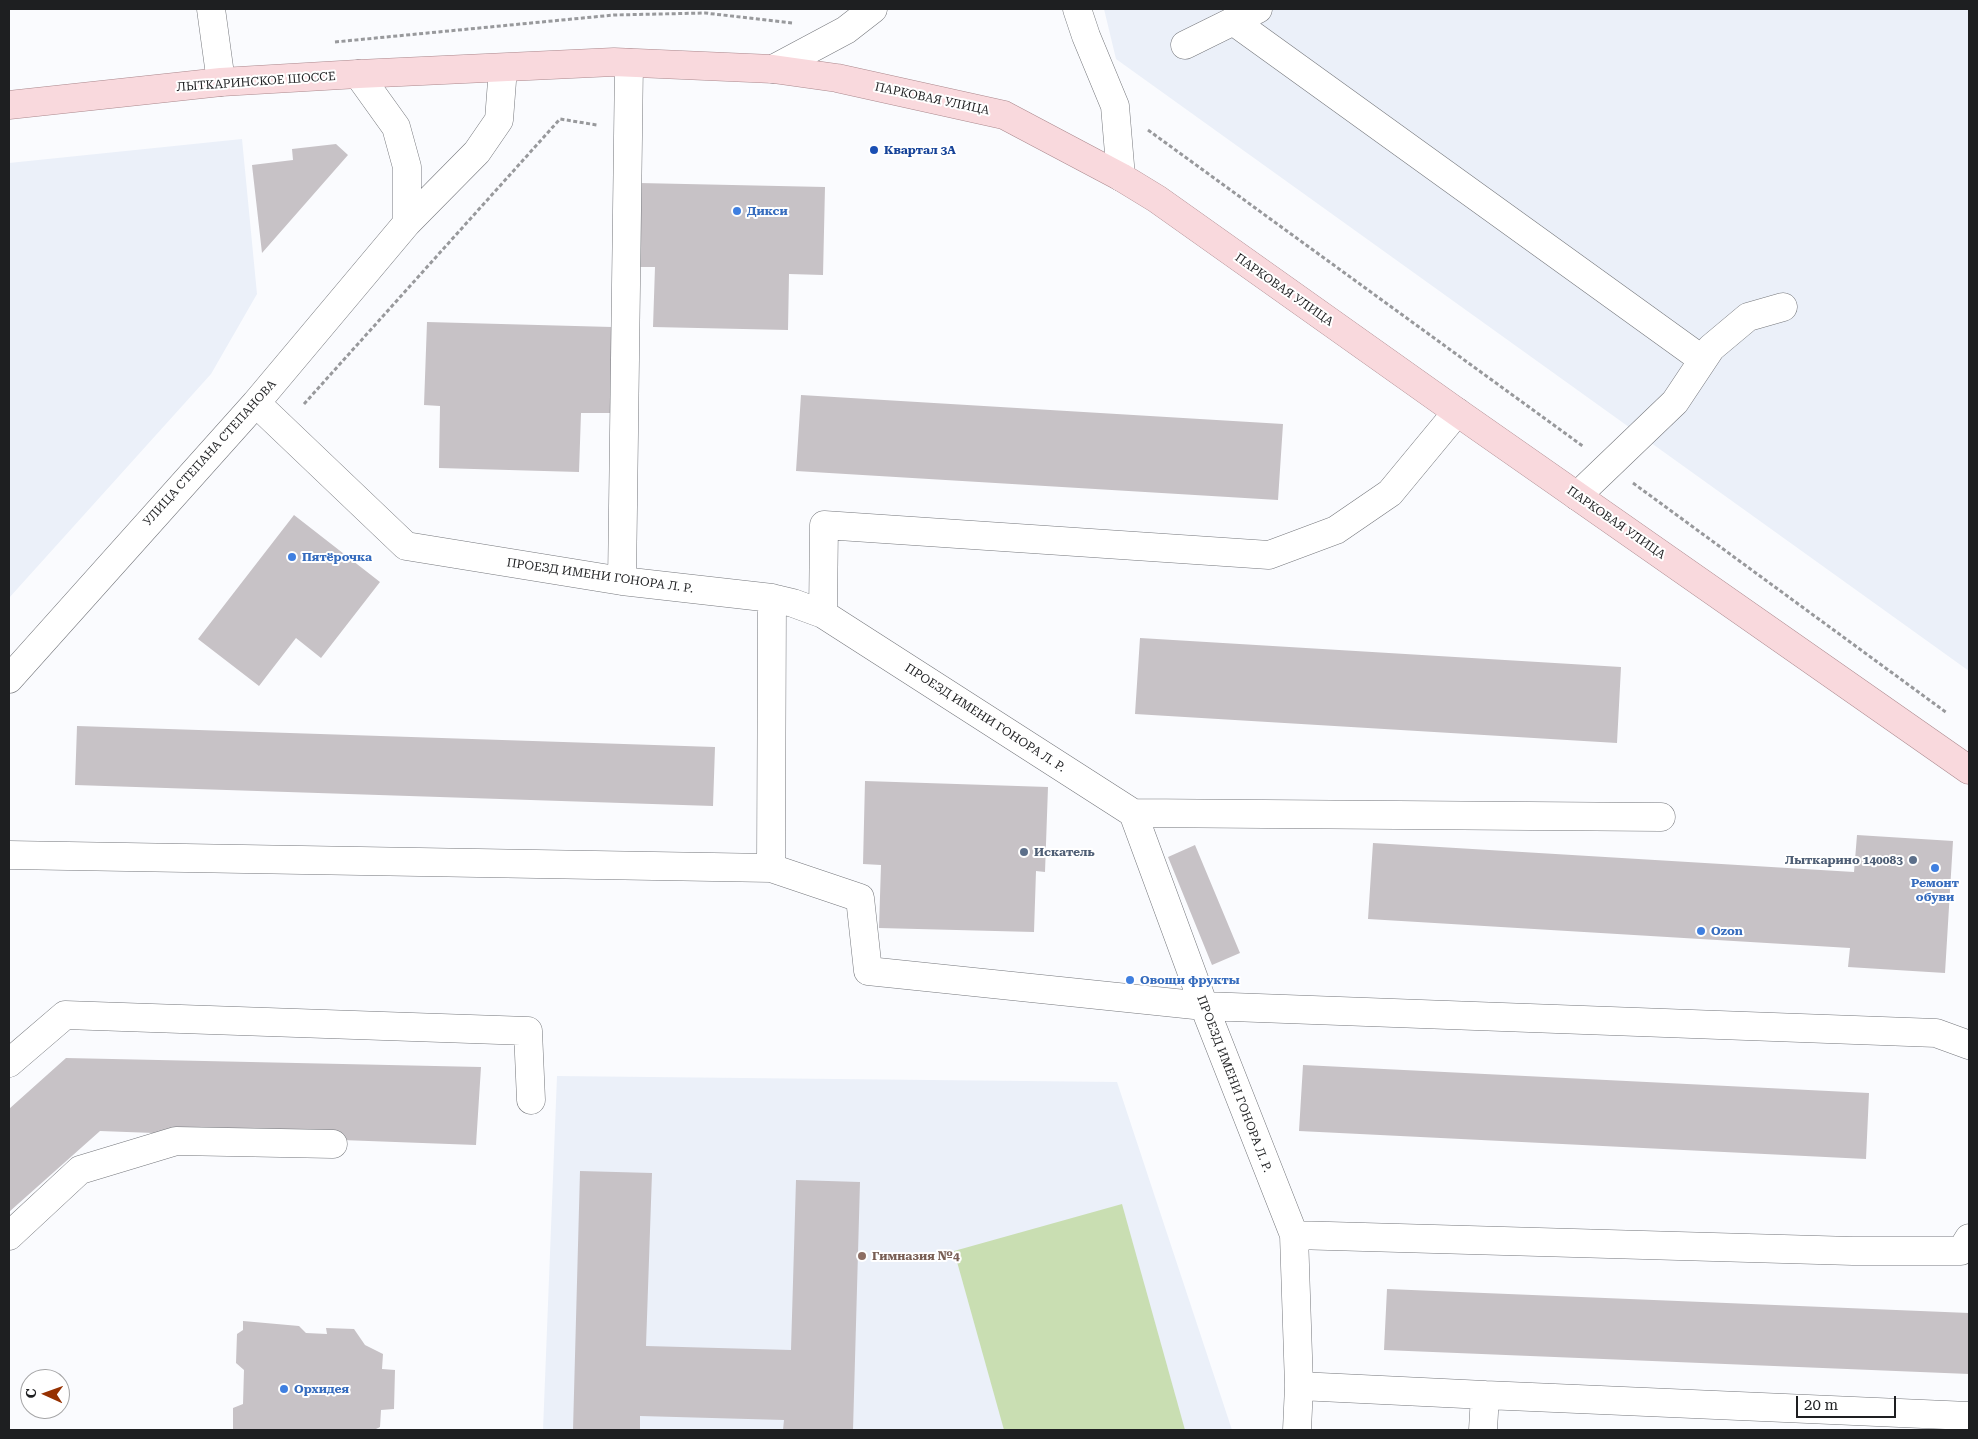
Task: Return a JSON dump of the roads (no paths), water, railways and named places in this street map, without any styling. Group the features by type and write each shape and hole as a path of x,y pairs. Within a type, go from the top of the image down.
{"main road":[{"name":"ПАРКОВАЯ УЛИЦА","path":"503,68 614,62 773,69 837,78 1004,115 1121,177 1157,199 1457,412 1969,770"},
{"name":"ЛЫТКАРИНСКОЕ ШОССЕ","path":"9,105 221,82 503,68"}],"street":[{"path":"211,9 221,82"},
{"path":"773,69 846,30 873,9"},
{"path":"1077,9 1115,106 1121,177"},
{"path":"1185,45 1258,9"},
{"path":"1234,21 1703,360"},
{"path":"622,581 629,63"},
{"name":"УЛИЦА СТЕПАНА СТЕПАНОВА","path":"9,679 256,403 407,223 477,152 499,120 503,68"},
{"path":"358,74 396,128 407,167 407,223"},
{"path":"1577,496 1674,402 1712,348 1748,317 1784,307"},
{"name":"ПРОЕЗД ИМЕНИ ГОНОРА Л. Р.","path":"256,403 406,546 622,581 772,598 793,603 823,614 1134,813 1204,1006 1294,1235 1299,1386 1297,1430"},
{"path":"823,614 824,525 1269,556 1336,530 1390,493 1457,412"},
{"path":"771,868 772,598"},
{"path":"1134,813 1660,817"},
{"path":"9,855 771,868 860,898 868,971 1204,1006 1936,1033 1969,1045"},
{"path":"9,1063 65,1016 528,1031 531,1100"},
{"path":"9,1236 80,1170 176,1141 333,1144"},
{"path":"1294,1235 1853,1251 1961,1252 1969,1238"},
{"path":"1299,1386 1969,1416"},
{"path":"1483,1430 1485,1394"}],"place":[{"name":"Квартал 3А","path":"874,150"},
{"name":"Дикси","path":"737,211"},
{"name":"Пятёрочка","path":"292,557"},
{"name":"Искатель","path":"1024,852"},
{"name":"Лыткарино 140083","path":"1913,860"},
{"name":"Ремонт обуви","path":"1935,868"},
{"name":"Ozon","path":"1701,931"},
{"name":"Овощи фрукты","path":"1130,980"},
{"name":"Гимназия №4","path":"862,1256"},
{"name":"Орхидея","path":"284,1389"}]}
